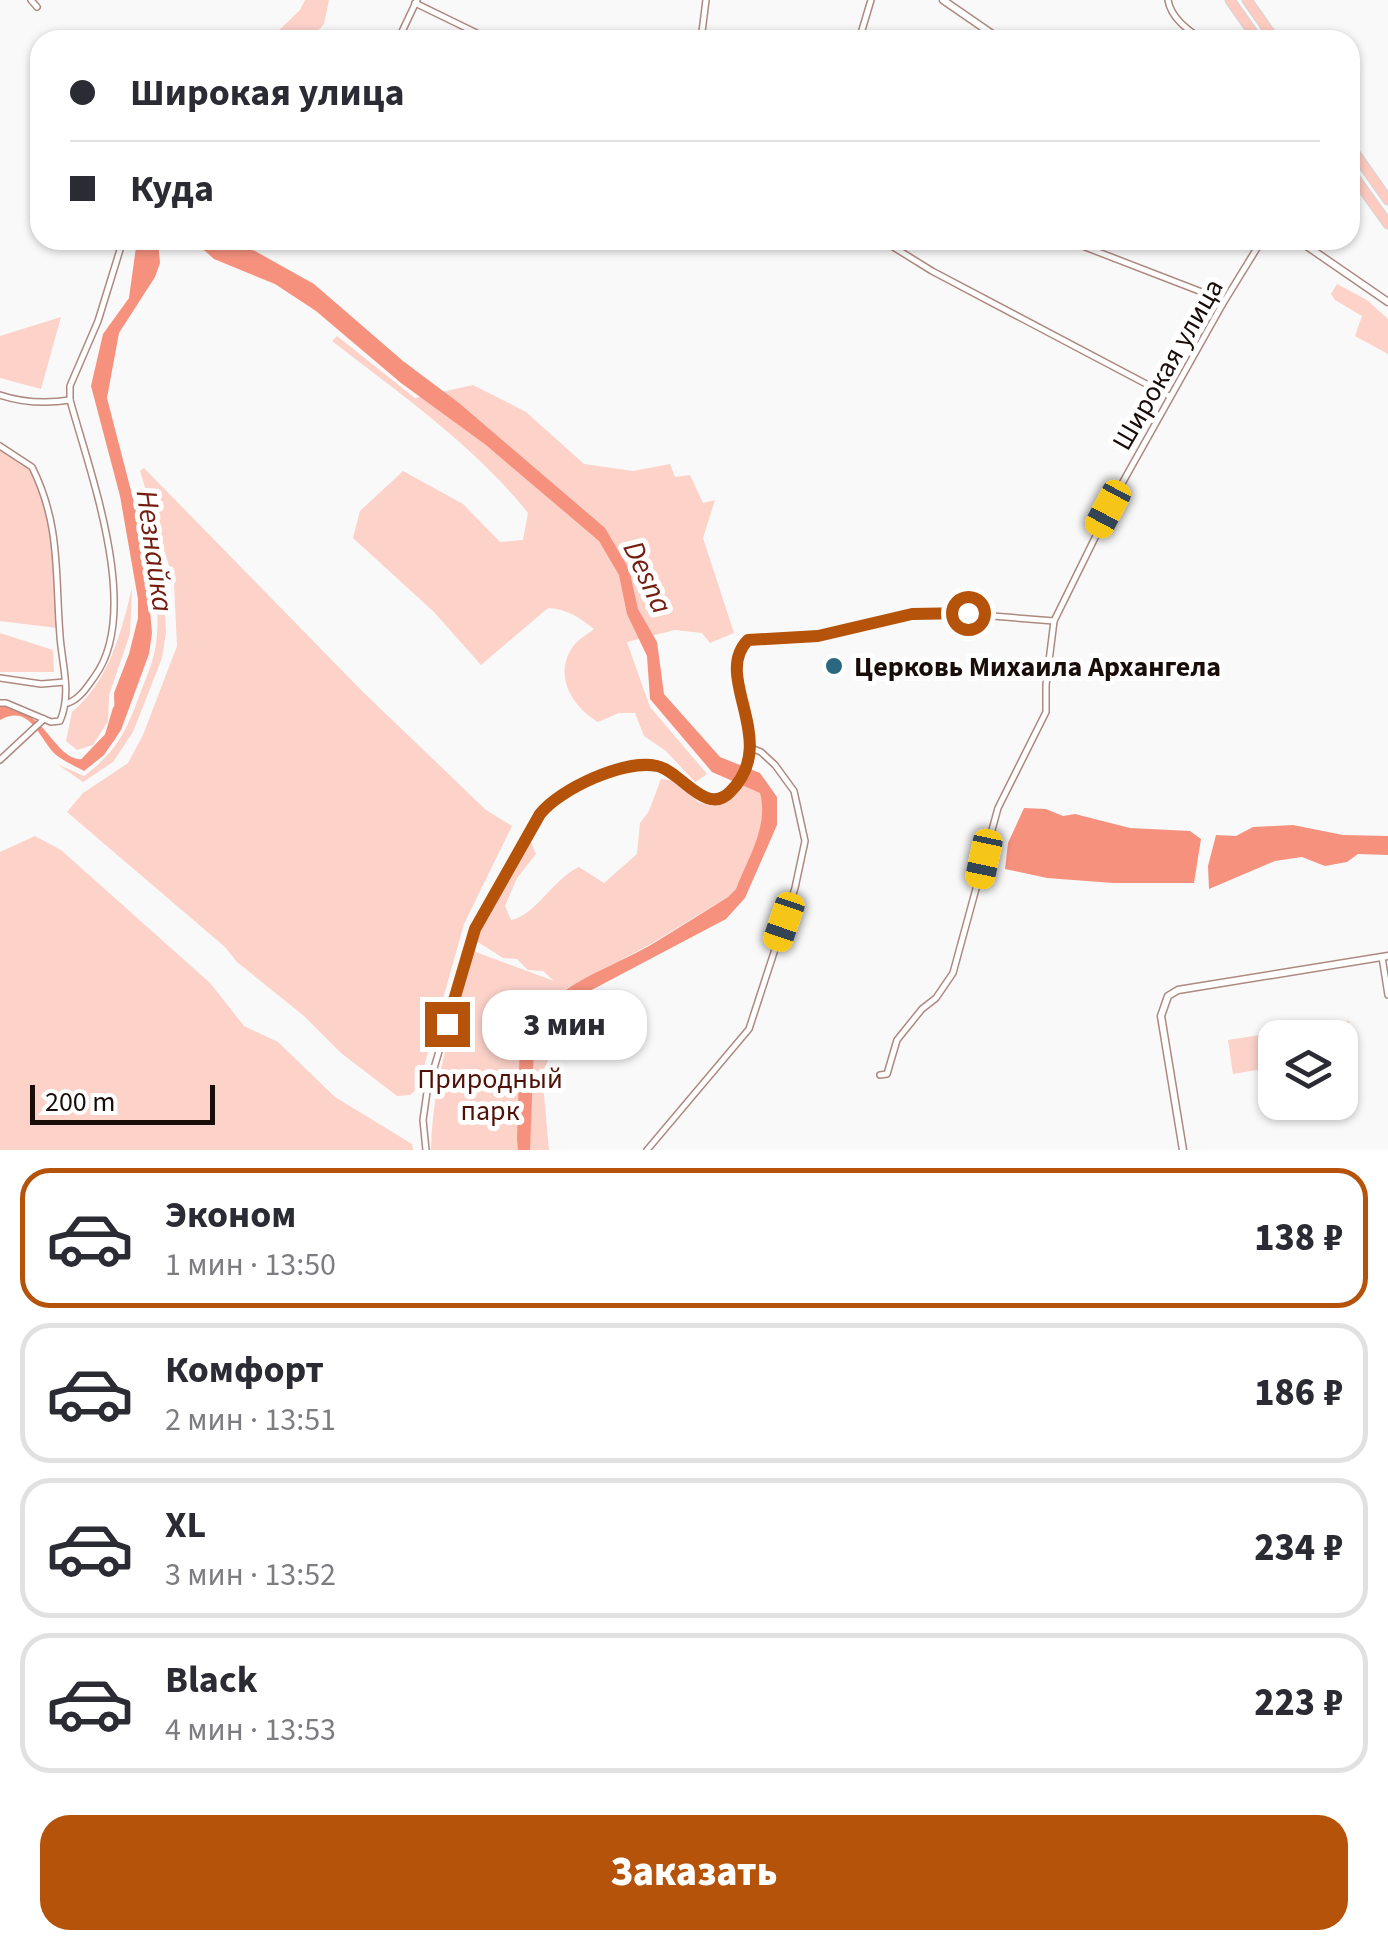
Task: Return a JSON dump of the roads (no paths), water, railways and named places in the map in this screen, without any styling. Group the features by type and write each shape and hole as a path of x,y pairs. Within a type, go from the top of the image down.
{"highway":[{"path":"1230,0 1251,30"},
{"path":"1247,0 1268,30"},
{"path":"1360,160 1388,200"},
{"path":"1360,185 1388,225"}],"street":[{"path":"31,0 38,7"},
{"path":"702,30 706,0"},
{"path":"861,30 871,0"},
{"path":"943,0 986,30"},
{"path":"1168,0 1169,8 1188,30"},
{"path":"403,30 416,2 471,30"},
{"path":"68,702 74,701 107,660 115,624 111,559 70,400 70,386 98,321 120,250"},
{"path":"899,250 1170,396"},
{"path":"1093,250 1207,294 1222,305"},
{"name":"Широкая улица","path":"1054,620 1170,396 1256,250"},
{"path":"1313,250 1388,302"},
{"path":"0,395 20,402 48,404 70,400"},
{"path":"0,446 26,460 39,480 57,548 60,636 68,702 60,720 42,721 6,702 0,703"},
{"path":"426,1150 427,1092 475,929 551,800 584,782 641,766 670,770 704,798 712,800 730,793 751,748 749,720 736,677 739,649 748,640 818,636 912,614 942,612 1054,620 1046,712 998,808 953,974 897,1040 887,1074 880,1074"},
{"path":"0,678 41,684 66,682"},
{"path":"0,760 42,721"},
{"path":"647,1150 749,1029 795,888 805,841 794,791 776,765 751,748"},
{"path":"1183,1150 1161,1008 1168,996 1178,990 1385,957 1388,995"}],"waterway":[{"name":"Незнайка","path":"87,761 110,737 118,710"}],"place":[{"name":"Церковь Михаила Архангела","path":"834,666"}],"water label":[{"name":"Desna","path":"648,577"}],"park label":[{"name":"Природный парк","path":"490,1094"}]}
